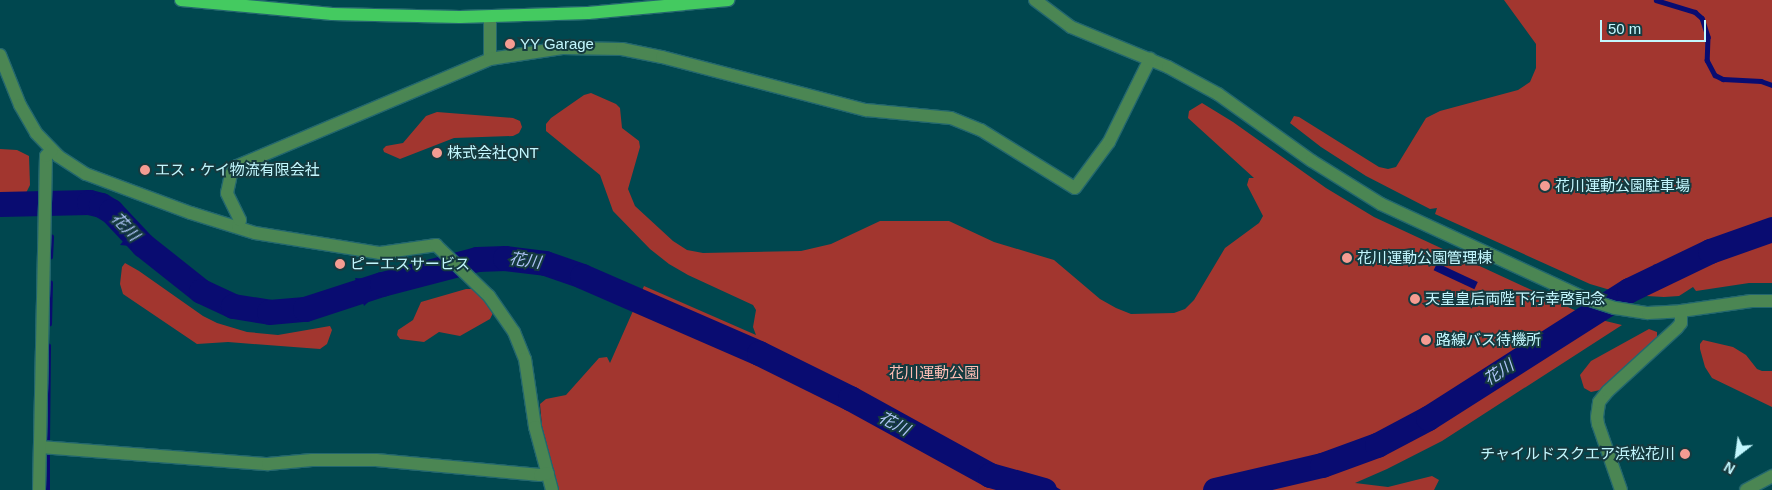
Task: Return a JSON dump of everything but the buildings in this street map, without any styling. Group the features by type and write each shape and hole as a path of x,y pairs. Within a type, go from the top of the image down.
{"main road":[{"path":"181,0 340,14 490,17 612,12 728,0"}],"street":[{"path":"1035,0 1071,27 1150,59 1218,94 1312,161 1381,204 1587,299 1631,311 1681,312 1751,301 1772,301"},
{"path":"490,17 490,59"},
{"path":"238,227 240,220 227,193 231,174 237,166 490,59 562,48 622,49 662,57 866,110 951,118 981,130 1075,188 1109,142 1150,59"},
{"path":"0,55 27,119 52,150 72,166 93,177 191,213 255,233 372,252 396,252 436,245 498,307 520,345 528,374 535,427 552,490"},
{"path":"40,490 46,156 52,150"},
{"path":"1621,490 1598,424 1599,402 1608,391 1677,328 1681,323 1681,312"},
{"path":"40,448 268,464 312,460 376,460 540,475 548,473"},
{"path":"1752,489 1772,476"}],"green space":[{"name":"花川運動公園","path":"1504,0 1772,0 1772,283 1749,283 1696,291 1693,287 1679,296 1629,295 1593,318 1622,325 1442,441 1355,483 1388,487 1432,476 1439,480 1434,490 559,490 542,426 540,404 546,399 566,395 599,358 607,357 610,363 644,286 756,335 753,327 756,310 753,305 688,275 669,264 650,249 613,211 600,175 546,131 546,124 551,118 584,95 591,93 616,104 620,108 622,128 639,141 640,147 628,189 635,206 673,241 687,250 703,253 801,251 831,244 880,221 949,221 994,242 1054,260 1100,299 1116,308 1131,314 1174,313 1185,309 1194,300 1225,248 1259,223 1263,216 1247,185 1249,178 1254,178 1188,118 1189,111 1202,103 1233,122 1326,188 1374,217 1583,314 1617,292 1590,284 1435,214 1437,208 1430,209 1366,176 1321,147 1290,123 1294,116 1299,117 1379,167 1388,169 1396,167 1426,118 1440,111 1518,90 1530,82 1536,68 1536,44"},
{"path":"437,112 513,118 520,121 522,127 519,133 513,136 454,138 400,159 384,152 383,149 386,146 403,143 426,116"},
{"path":"0,149 17,150 29,156 30,185 25,195 0,196"},
{"path":"125,263 203,316 217,323 247,332 278,335 330,326 332,330 327,344 320,349 228,342 197,344 123,294 120,284 122,267"},
{"path":"466,289 473,289 484,300 493,313 490,319 460,336 439,332 424,342 400,339 397,335 398,330 413,320 421,302"},
{"path":"1649,329 1657,332 1657,339 1600,390 1591,392 1584,388 1580,375 1591,361"},
{"path":"1703,340 1733,347 1746,355 1757,369 1772,371 1772,407 1712,378 1705,367 1700,349 1700,344"}],"shaded area":[{"path":"137,224 145,243 141,247 120,245"},
{"path":"1684,258 1688,266 1663,286 1653,265"},
{"path":"1437,263 1478,282 1474,289 1434,270"},
{"path":"355,278 380,280 383,288 364,306"},
{"path":"666,301 690,319 689,324 658,321 658,314"},
{"path":"1351,446 1368,446 1370,450 1358,461 1353,459"},
{"path":"1043,479 1061,490 1038,490"}],"waterway":[{"path":"1656,0 1695,12 1702,18 1708,37 1707,60 1715,75 1723,79 1761,81 1772,85"},
{"name":"花川","path":"0,204 89,202 101,205 111,211 143,245 201,291 233,306 269,312 305,309 382,284 477,259 505,258 545,263 582,276 759,353 850,398 990,475 1044,490"},
{"name":"花川","path":"1215,490 1322,465 1377,445 1428,418 1629,290 1710,251 1772,229"},
{"path":"50,257 51,237"},
{"path":"49,324 50,283"},
{"path":"47,443 48,346"},
{"path":"47,453 47,490"}],"place":[{"name":"YY Garage","path":"510,44"},
{"name":"株式会社QNT","path":"437,153"},
{"name":"エス・ケイ物流有限会社","path":"145,170"},
{"name":"花川運動公園駐車場","path":"1545,186"},
{"name":"花川運動公園管理棟","path":"1347,258"},
{"name":"ピーエスサービス","path":"340,264"},
{"name":"天皇皇后両陛下行幸啓記念","path":"1415,299"},
{"name":"路線バス待機所","path":"1426,340"},
{"name":"チャイルドスクエア浜松花川","path":"1685,454"}]}
